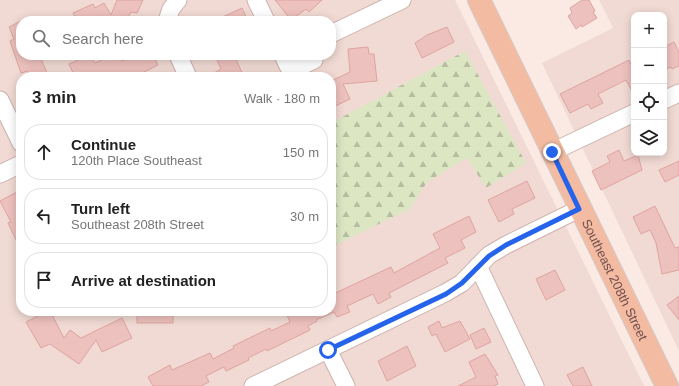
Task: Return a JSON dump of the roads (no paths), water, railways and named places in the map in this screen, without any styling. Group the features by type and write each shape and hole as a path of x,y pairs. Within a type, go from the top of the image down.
{"main road":[{"name":"Southeast 208th Street","path":"479,0 579,209 667,386"}],"street":[{"path":"168,16 170,9 178,0"},
{"path":"256,0 264,16"},
{"path":"336,32 402,0"},
{"path":"180,60 186,72"},
{"path":"285,60 288,66 297,68 314,60"},
{"path":"667,98 679,92"},
{"path":"0,100 16,134"},
{"path":"552,152 631,115"},
{"path":"0,174 16,166"},
{"path":"253,386 446,294 462,283 489,256 506,245 579,209"},
{"path":"478,266 535,386"},
{"path":"328,350 346,386"}]}
